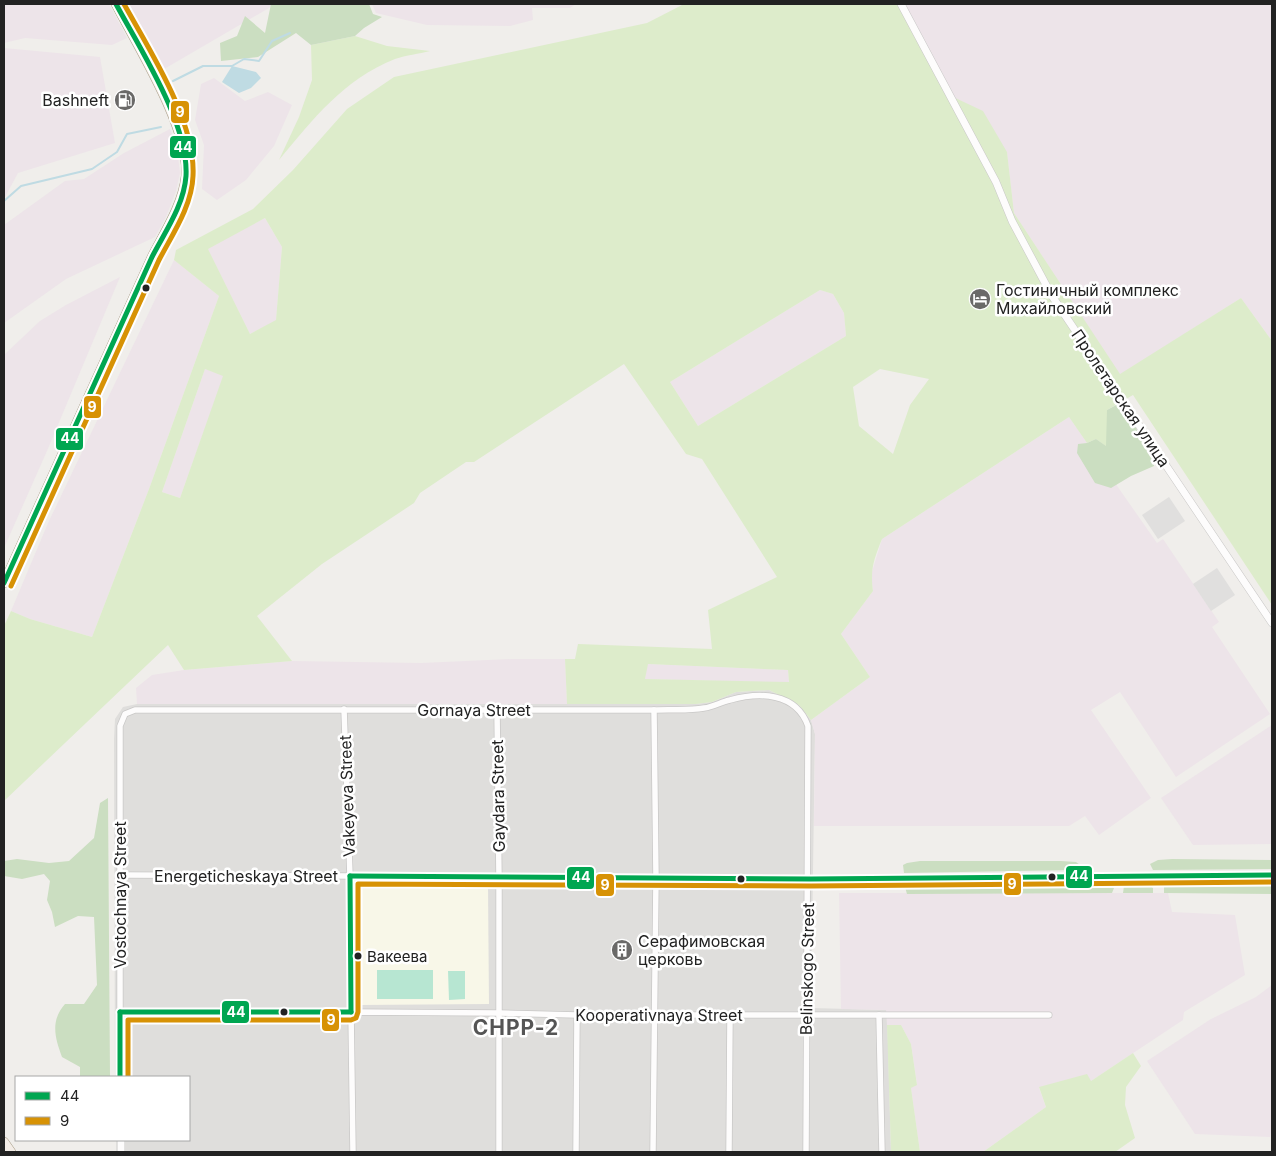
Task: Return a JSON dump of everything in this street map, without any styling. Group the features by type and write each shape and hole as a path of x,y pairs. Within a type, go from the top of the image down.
{"main road":[{"path":"4,583 182,192 186,176 184,148 165,97 116,4"},
{"path":"4,1142 11,1152"}],"street":[{"name":"Пролетарская улица","path":"901,4 996,182 1012,221 1052,296 1272,623"},
{"name":"Gornaya Street","path":"125,714 136,710 654,710 705,708 729,700 756,695 775,696 791,703 805,717 808,726"},
{"name":"Vakeyeva Street","path":"344,709 350,876 352,1152"},
{"name":"Gaydara Street","path":"497,709 499,878 498,1152"},
{"path":"653,1152 656,878 654,710"},
{"name":"Vostochnaya Street","path":"120,1076 120,726 125,714"},
{"name":"Belinskogo Street","path":"806,1152 808,726"},
{"name":"Energeticheskaya Street","path":"120,875 499,878 1107,878 1272,875"},
{"name":"Kooperativnaya Street","path":"120,1012 499,1013 654,1016 1050,1015"},
{"path":"576,1152 577,1015"},
{"path":"729,1152 730,1015"},
{"path":"879,1015 882,1152"}],"shaded area":[{"path":"4,4 109,4 127,38 112,45 25,38 4,43"},
{"path":"122,4 276,4 159,72"},
{"path":"372,4 576,4 570,8 532,8 533,20 510,26 427,25 376,13"},
{"path":"898,4 1272,4 1272,341 1241,298 1120,375 1014,213 1007,152 949,95"},
{"path":"4,48 100,57 115,143 18,173 5,197 4,197"},
{"path":"214,78 245,101 268,92 292,105 274,146 246,180 217,200 202,189 204,145 195,120 201,84"},
{"path":"170,129 177,147 180,173 176,191 166,217 155,237 66,279 4,323 4,225 65,181 84,179 124,153"},
{"path":"265,218 282,247 276,321 250,334 207,248"},
{"path":"174,260 219,296 149,489 92,637 30,619 11,611 48,523"},
{"path":"120,277 4,548 4,355 40,321"},
{"path":"820,290 833,294 844,313 846,336 698,426 670,382"},
{"path":"205,369 224,375 180,498 162,492"},
{"path":"1069,417 1157,543 1163,539 1219,622 1212,627 1270,714 1176,777 1120,692 1091,710 1151,798 1099,835 1085,816 1069,826 814,826 815,734 811,720 870,677 841,634 873,591 871,575 882,539"},
{"path":"1169,497 1185,521 1158,539 1142,515"},
{"path":"1217,568 1235,595 1211,611 1193,584"},
{"path":"565,659 567,704 137,704 136,688 152,675 184,670 292,661 421,663"},
{"path":"647,664 788,670 789,683 645,679"},
{"path":"769,690 799,705 811,720 815,734 811,1008 887,1010 891,1152 116,1152 116,1141 190,1141 190,1076 115,1076 114,739 115,719 123,707 137,704 695,704 712,702 736,692"},
{"path":"1272,725 1272,844 1193,845 1161,798"},
{"path":"488,888 489,1004 360,1005 359,889"},
{"path":"839,893 1168,893 1172,912 1235,915 1245,975 1184,1012 1183,1020 1091,1081 1039,1088 1046,1107 983,1152 920,1152 911,1088 917,1084 911,1044 901,1025 887,1025 886,1010 841,1009"},
{"path":"1272,985 1272,1128 1270,1137 1195,1134 1147,1061 1211,1019 1256,997"}],"green space":[{"path":"271,4 369,4 373,14 382,17 355,36 311,45 296,33 258,57 221,61 220,43 237,36 245,16 265,33"},
{"path":"684,4 898,4 949,95 983,111 1007,152 1014,213 1120,374 1241,298 1272,341 1272,605 1133,395 1107,410 1107,447 1096,439 1087,443 1069,417 882,539 873,564 873,591 841,634 870,677 811,720 799,705 769,690 736,692 712,702 696,704 567,704 565,659 575,659 578,644 712,649 708,610 777,577 702,459 686,454 624,364 474,462 466,462 420,493 414,503 322,564 257,616 292,661 184,670 168,645 4,801 4,626 11,611 30,619 92,637 149,489 219,296 174,260 176,250 253,209 293,170 347,109 394,77 647,23","holes":["265,218 282,247 276,320 250,334 208,249","820,290 833,294 844,313 846,336 698,426 670,382","205,369 223,376 180,498 162,492","880,369 929,379 910,405 893,454 859,426 853,387","648,664 788,670 789,682 645,679"]},
{"path":"355,36 387,46 430,51 395,59 360,77 317,115 279,160 299,117 312,80 311,45"},
{"path":"1120,403 1154,457 1154,466 1131,476 1111,488 1095,483 1077,453 1078,444 1096,439 1106,446 1107,410"},
{"path":"108,798 110,1076 80,1076 80,1067 62,1057 55,1030 57,1017 65,1004 84,1004 97,985 94,917 78,916 55,927 47,900 50,881 44,874 22,879 4,876 4,861 17,859 49,863 69,861 94,838 100,803"},
{"path":"1158,860 1272,860 1272,869 1153,870 1150,864"},
{"path":"920,861 1061,861 1076,862 1080,865 1076,870 904,873 903,865"},
{"path":"1272,881 1272,894 1164,893 1164,884"},
{"path":"1109,883 1114,888 1112,893 907,894 905,887 910,885"},
{"path":"1131,883 1147,883 1153,888 1153,893 1123,893 1124,886"},
{"path":"377,970 433,970 433,999 377,999"},
{"path":"448,971 465,971 465,999 449,1000"},
{"path":"887,1025 901,1025 911,1044 917,1085 911,1088 920,1152 891,1152"},
{"path":"1133,1053 1141,1066 1126,1087 1125,1105 1135,1138 1115,1152 983,1152 1046,1107 1039,1087 1087,1074 1091,1081"}],"water":[{"path":"232,66 256,72 261,78 251,88 239,93 222,82"}],"waterway":[{"path":"173,81 203,66 232,66 244,59 259,61 272,41 290,33"},
{"path":"4,201 21,186 92,169 117,152 127,134 161,127"}],"transit line":[{"name":"44","path":"4,583 152,257 178,208 184,187 186,176 185,156 180,134 161,87 116,4"},
{"name":"9","path":"11,586 159,260 185,209 192,187 192,155 179,110 158,65 124,4"},
{"name":"44","path":"350,876 811,879 1272,875"},
{"name":"44","path":"350,876 351,1012"},
{"name":"9","path":"128,1076 128,1020 351,1020 356,1018 358,1012 358,884 811,886 1272,882"},
{"name":"44","path":"120,1012 351,1012"},
{"name":"44","path":"120,1012 120,1076"}],"place":[{"name":"Bashneft","path":"125,100"},
{"name":"Гостиничный комплекс Михайловский","path":"980,299"},
{"name":"Серафимовская церковь","path":"622,950"},
{"name":"Вакеева","path":"358,956"}],"district":[{"name":"CHPP-2","path":"516,1028"}]}
